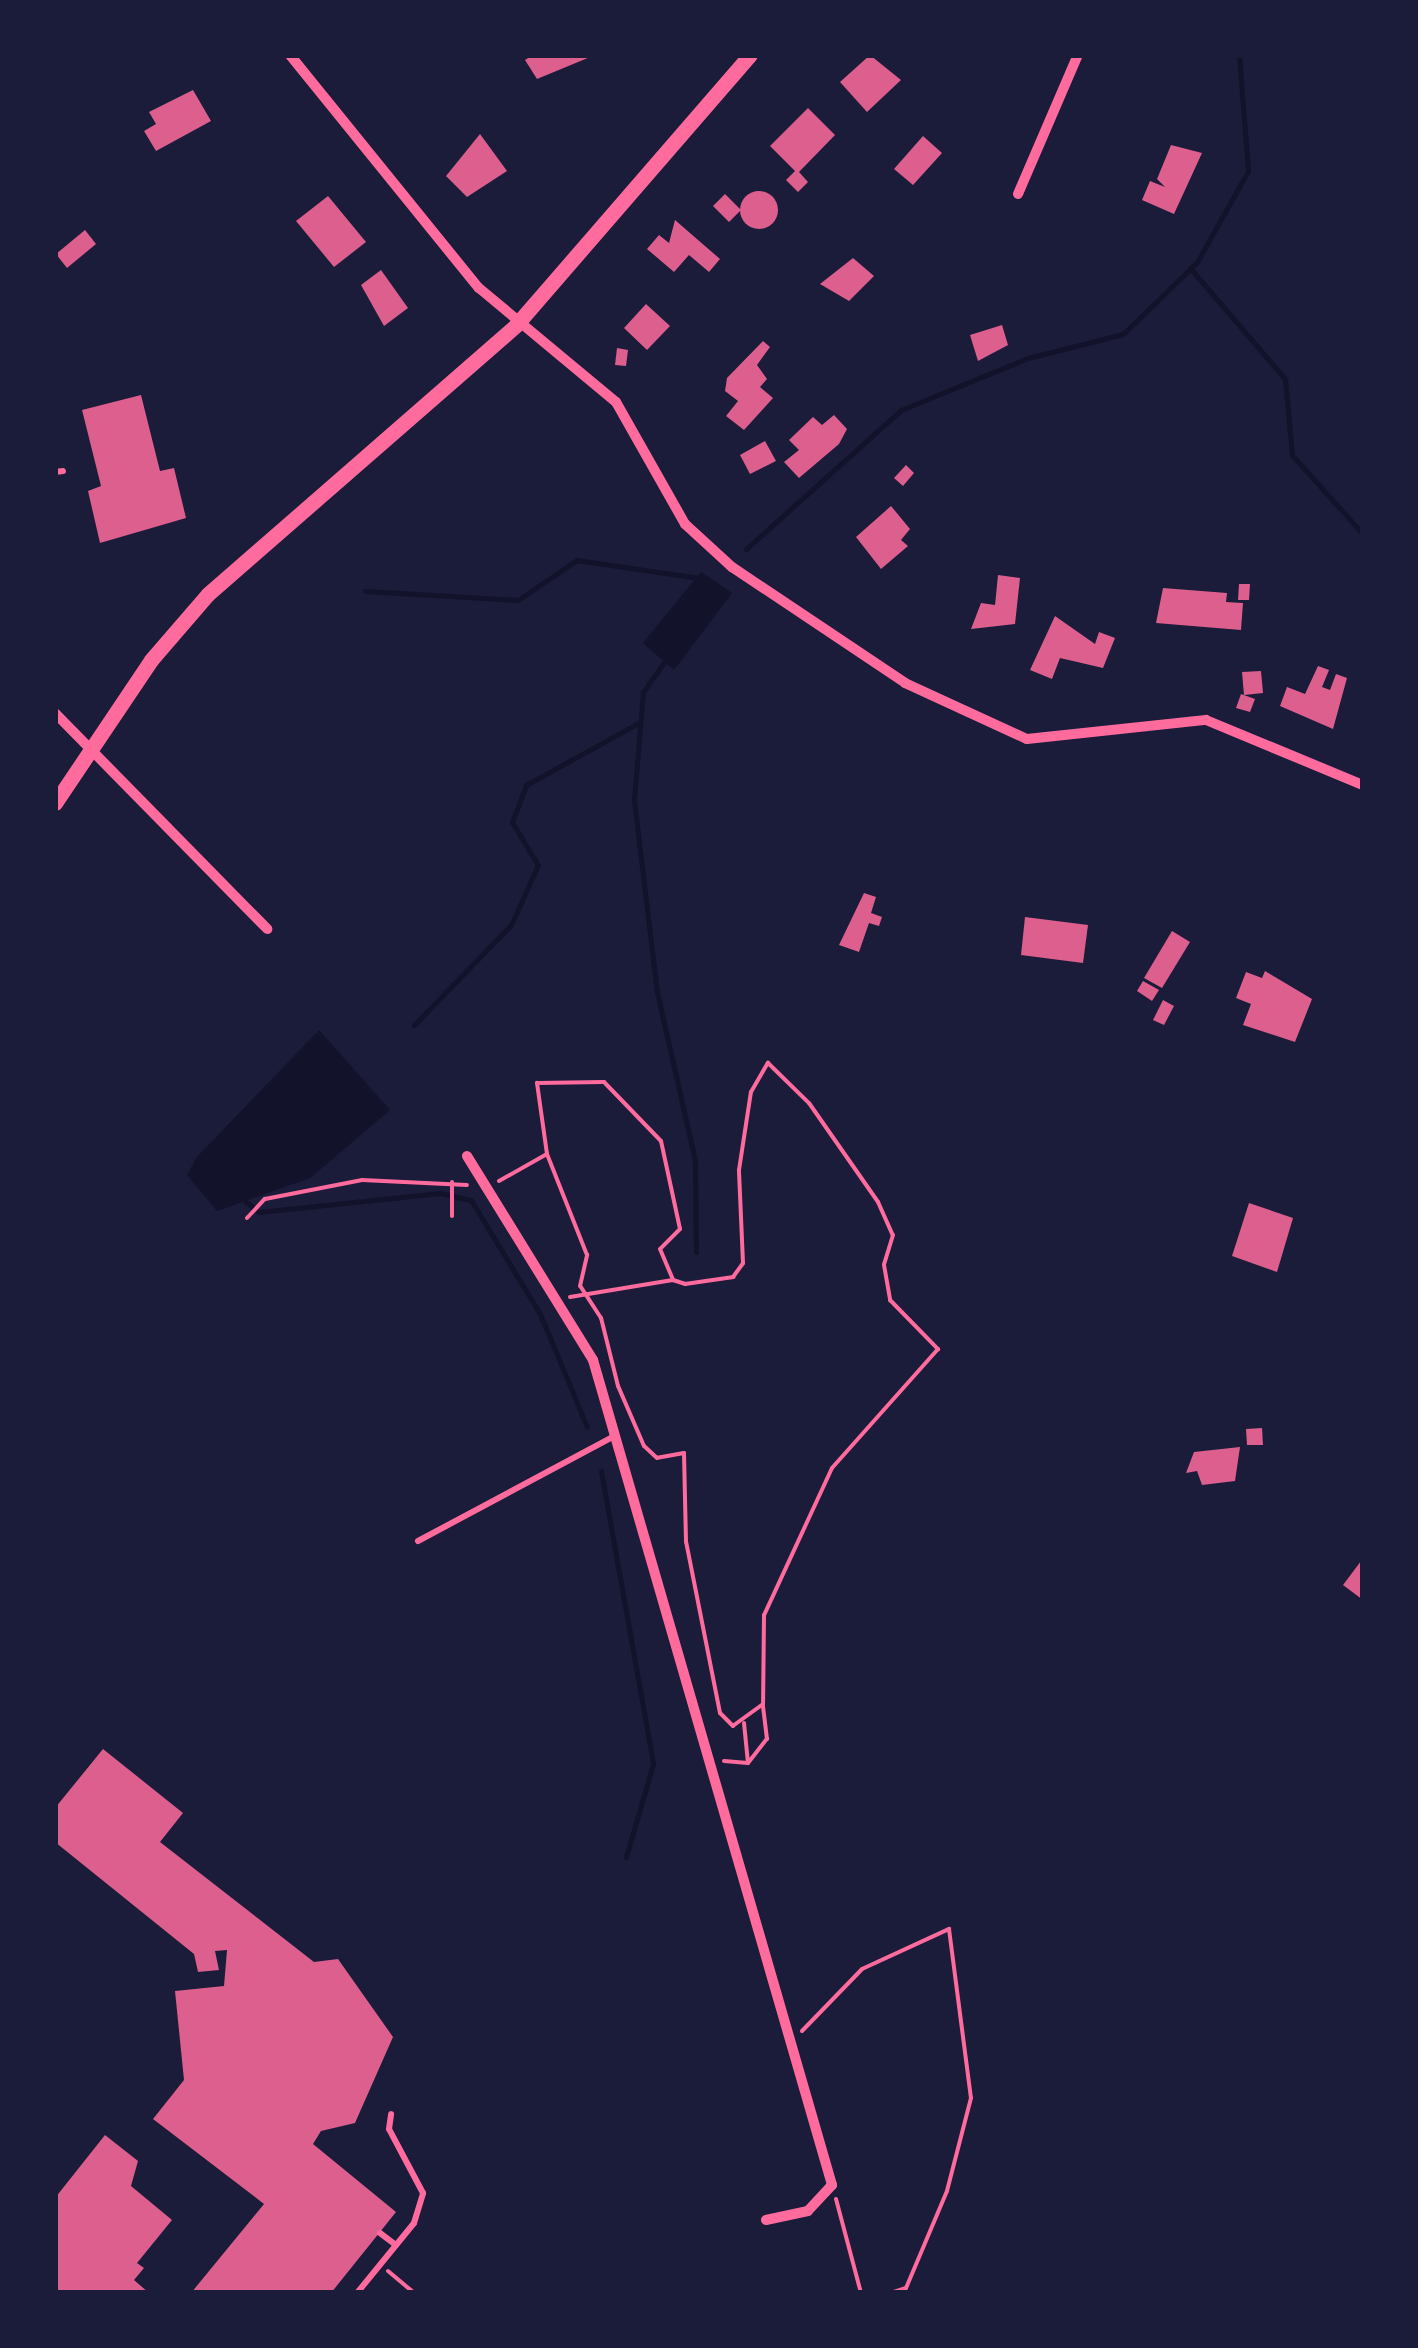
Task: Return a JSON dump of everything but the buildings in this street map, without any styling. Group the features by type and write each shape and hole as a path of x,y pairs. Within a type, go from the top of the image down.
{"street":[{"path":"290,55 516,325 616,402 686,524 732,567 906,683 1027,739 1206,720 1363,785"},
{"path":"55,803 89,748 208,594 516,325 750,55"},
{"path":"1018,194 1078,55"},
{"path":"55,713 267,929"},
{"path":"467,1156 593,1360 832,2185 808,2211 766,2220"}],"lane":[{"path":"418,1541 614,1436"},
{"path":"357,2293 396,2244 423,2192 388,2129 391,2114"},
{"path":"380,2232 396,2244"}],"path":[{"path":"555,1298 673,1280 733,1276 743,1264 739,1170 751,1092 768,1063 809,1103 878,1202 893,1235 884,1264 890,1300 938,1348 832,1468 764,1616 766,1739 748,1763"},
{"path":"673,1280 660,1249 680,1229 661,1141 622,1096 604,1082 536,1083 547,1154 587,1256 586,1295 644,1446 657,1458 684,1453 686,1542 720,1713 744,1724"},
{"path":"246,1218 264,1200 362,1180 452,1182 488,1188 547,1154"},
{"path":"452,1182 452,1216"},
{"path":"748,1763 744,1724 763,1704"},
{"path":"709,1760 748,1763"},
{"path":"791,2043 862,1970 950,1929 971,2098 947,2191 906,2288 891,2293"},
{"path":"832,2185 861,2293"},
{"path":"388,2271 414,2293"}],"shaded area":[{"path":"701,572 732,593 674,670 643,643"},
{"path":"319,1030 390,1110 310,1178 217,1211 187,1175 197,1157"}],"waterway":[{"path":"746,549 901,410 1028,358 1123,334 1197,262 1248,171 1239,55"},
{"path":"1190,268 1285,379 1292,455 1363,534"},
{"path":"365,591 518,600 577,560 699,578"},
{"path":"667,658 643,692 634,800 657,992 695,1161 696,1252"},
{"path":"414,1025 511,925 538,865 512,822 526,785 640,722"},
{"path":"246,1202 259,1212 440,1193 471,1200 540,1314 587,1427"},
{"path":"601,1471 653,1764 626,1857"}]}
